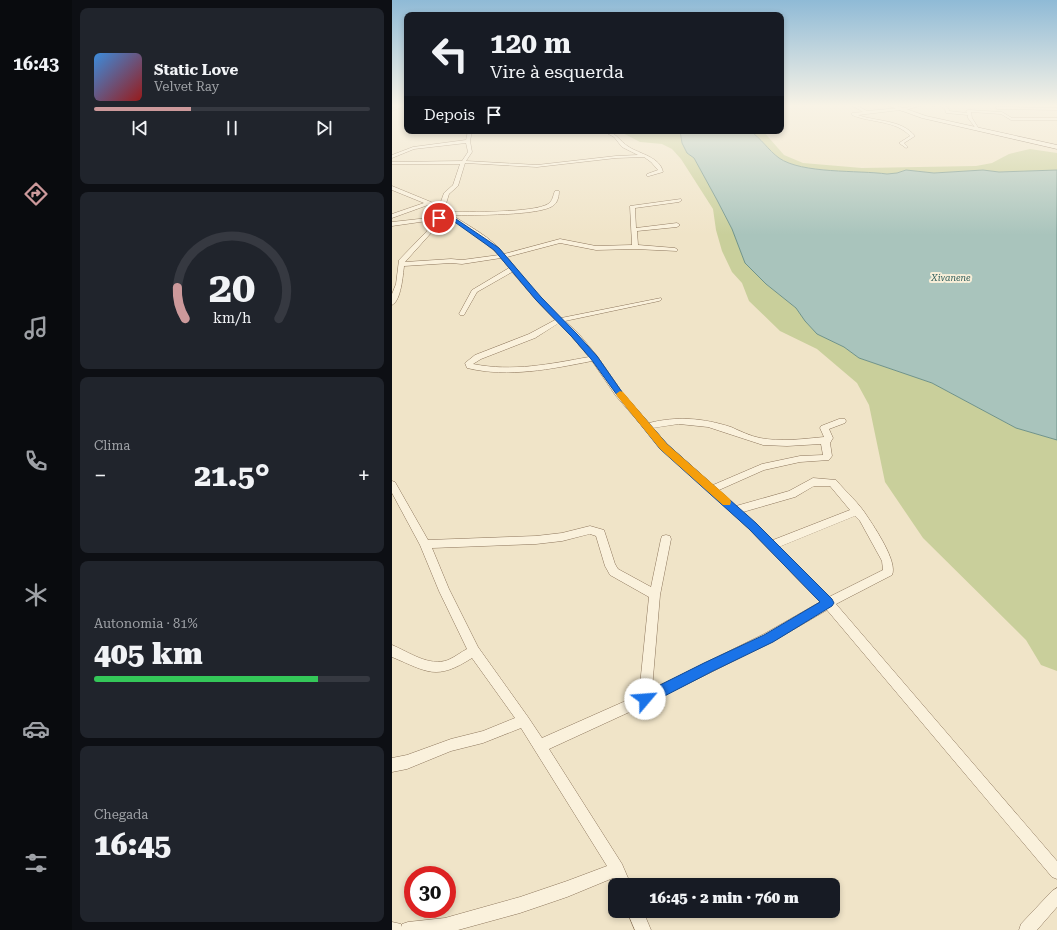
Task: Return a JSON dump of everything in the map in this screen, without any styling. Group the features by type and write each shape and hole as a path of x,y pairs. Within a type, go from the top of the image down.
{"street":[{"path":"392,156 412,148"},
{"path":"392,303 399,284 400,261 445,215 444,200 455,186 463,162 471,148"},
{"path":"630,148 652,160 661,171 649,175"},
{"path":"392,163 463,162 537,166 616,157 645,156"},
{"path":"392,188 429,203 445,215 479,235 503,256 512,269 594,358 620,394 664,446 713,489 772,545 828,603 1057,872"},
{"path":"392,224 445,215 511,212 545,208 552,205 557,192"},
{"path":"635,247 632,207 679,200"},
{"path":"392,216 429,203"},
{"path":"634,230 677,225"},
{"path":"400,261 462,262 503,256 560,241 596,248 635,247 675,250"},
{"path":"462,314 474,291 512,269"},
{"path":"594,358 513,372 470,366 471,361 478,357 532,336 560,320 659,299"},
{"path":"648,426 666,421 691,420 727,429 763,442 825,441 829,438 824,428 842,421"},
{"path":"713,489 762,467 800,459 826,458 828,456 825,441"},
{"path":"540,746 645,699 768,638 828,603 888,572 887,561 857,511 838,486 833,483 826,481 813,482 792,494 735,510"},
{"path":"392,486 425,544 444,591 474,651 524,721 617,869 621,878"},
{"path":"772,545 857,511"},
{"path":"425,544 536,540 562,537 584,531 595,531 600,533 610,566 614,572 655,595"},
{"path":"645,699 655,595 666,539"},
{"path":"392,651 426,666 438,668 447,666 474,651"},
{"path":"392,765 407,762 450,745 483,737 524,721"},
{"path":"408,930 445,926 520,905 568,889 617,869"},
{"path":"1027,930 1057,896"},
{"path":"638,918 643,930"}],"green space":[{"path":"671,148 685,148 687,153 694,158 732,229 745,263 766,284 796,308 817,334 844,347 859,358 932,383 1016,428 1057,440 1057,671 1041,665 1026,640 923,538 885,482 869,405 857,383 817,349 780,331 749,301 742,283 732,272 722,251 716,230 713,209 681,159"},
{"path":"768,148 778,148 784,155 803,163 862,168 976,166 992,163 1009,154 1030,149 1057,153 1057,170 999,172 983,170 934,173 906,170 887,174 802,167 789,163"}],"water":[{"name":"Xivanene","path":"685,148 769,148 779,158 802,167 887,174 906,170 934,173 983,170 999,172 1057,170 1057,440 1016,428 932,383 859,358 844,347 817,334 796,308 766,284 745,263 732,229 717,200 694,158 687,153"}],"slow traffic":[{"path":"620,394 664,446 726,502"}],"route":[{"path":"439,218 450,216 497,249 538,299 575,335 620,394 664,446 752,526 828,603 768,638 645,699"}]}
